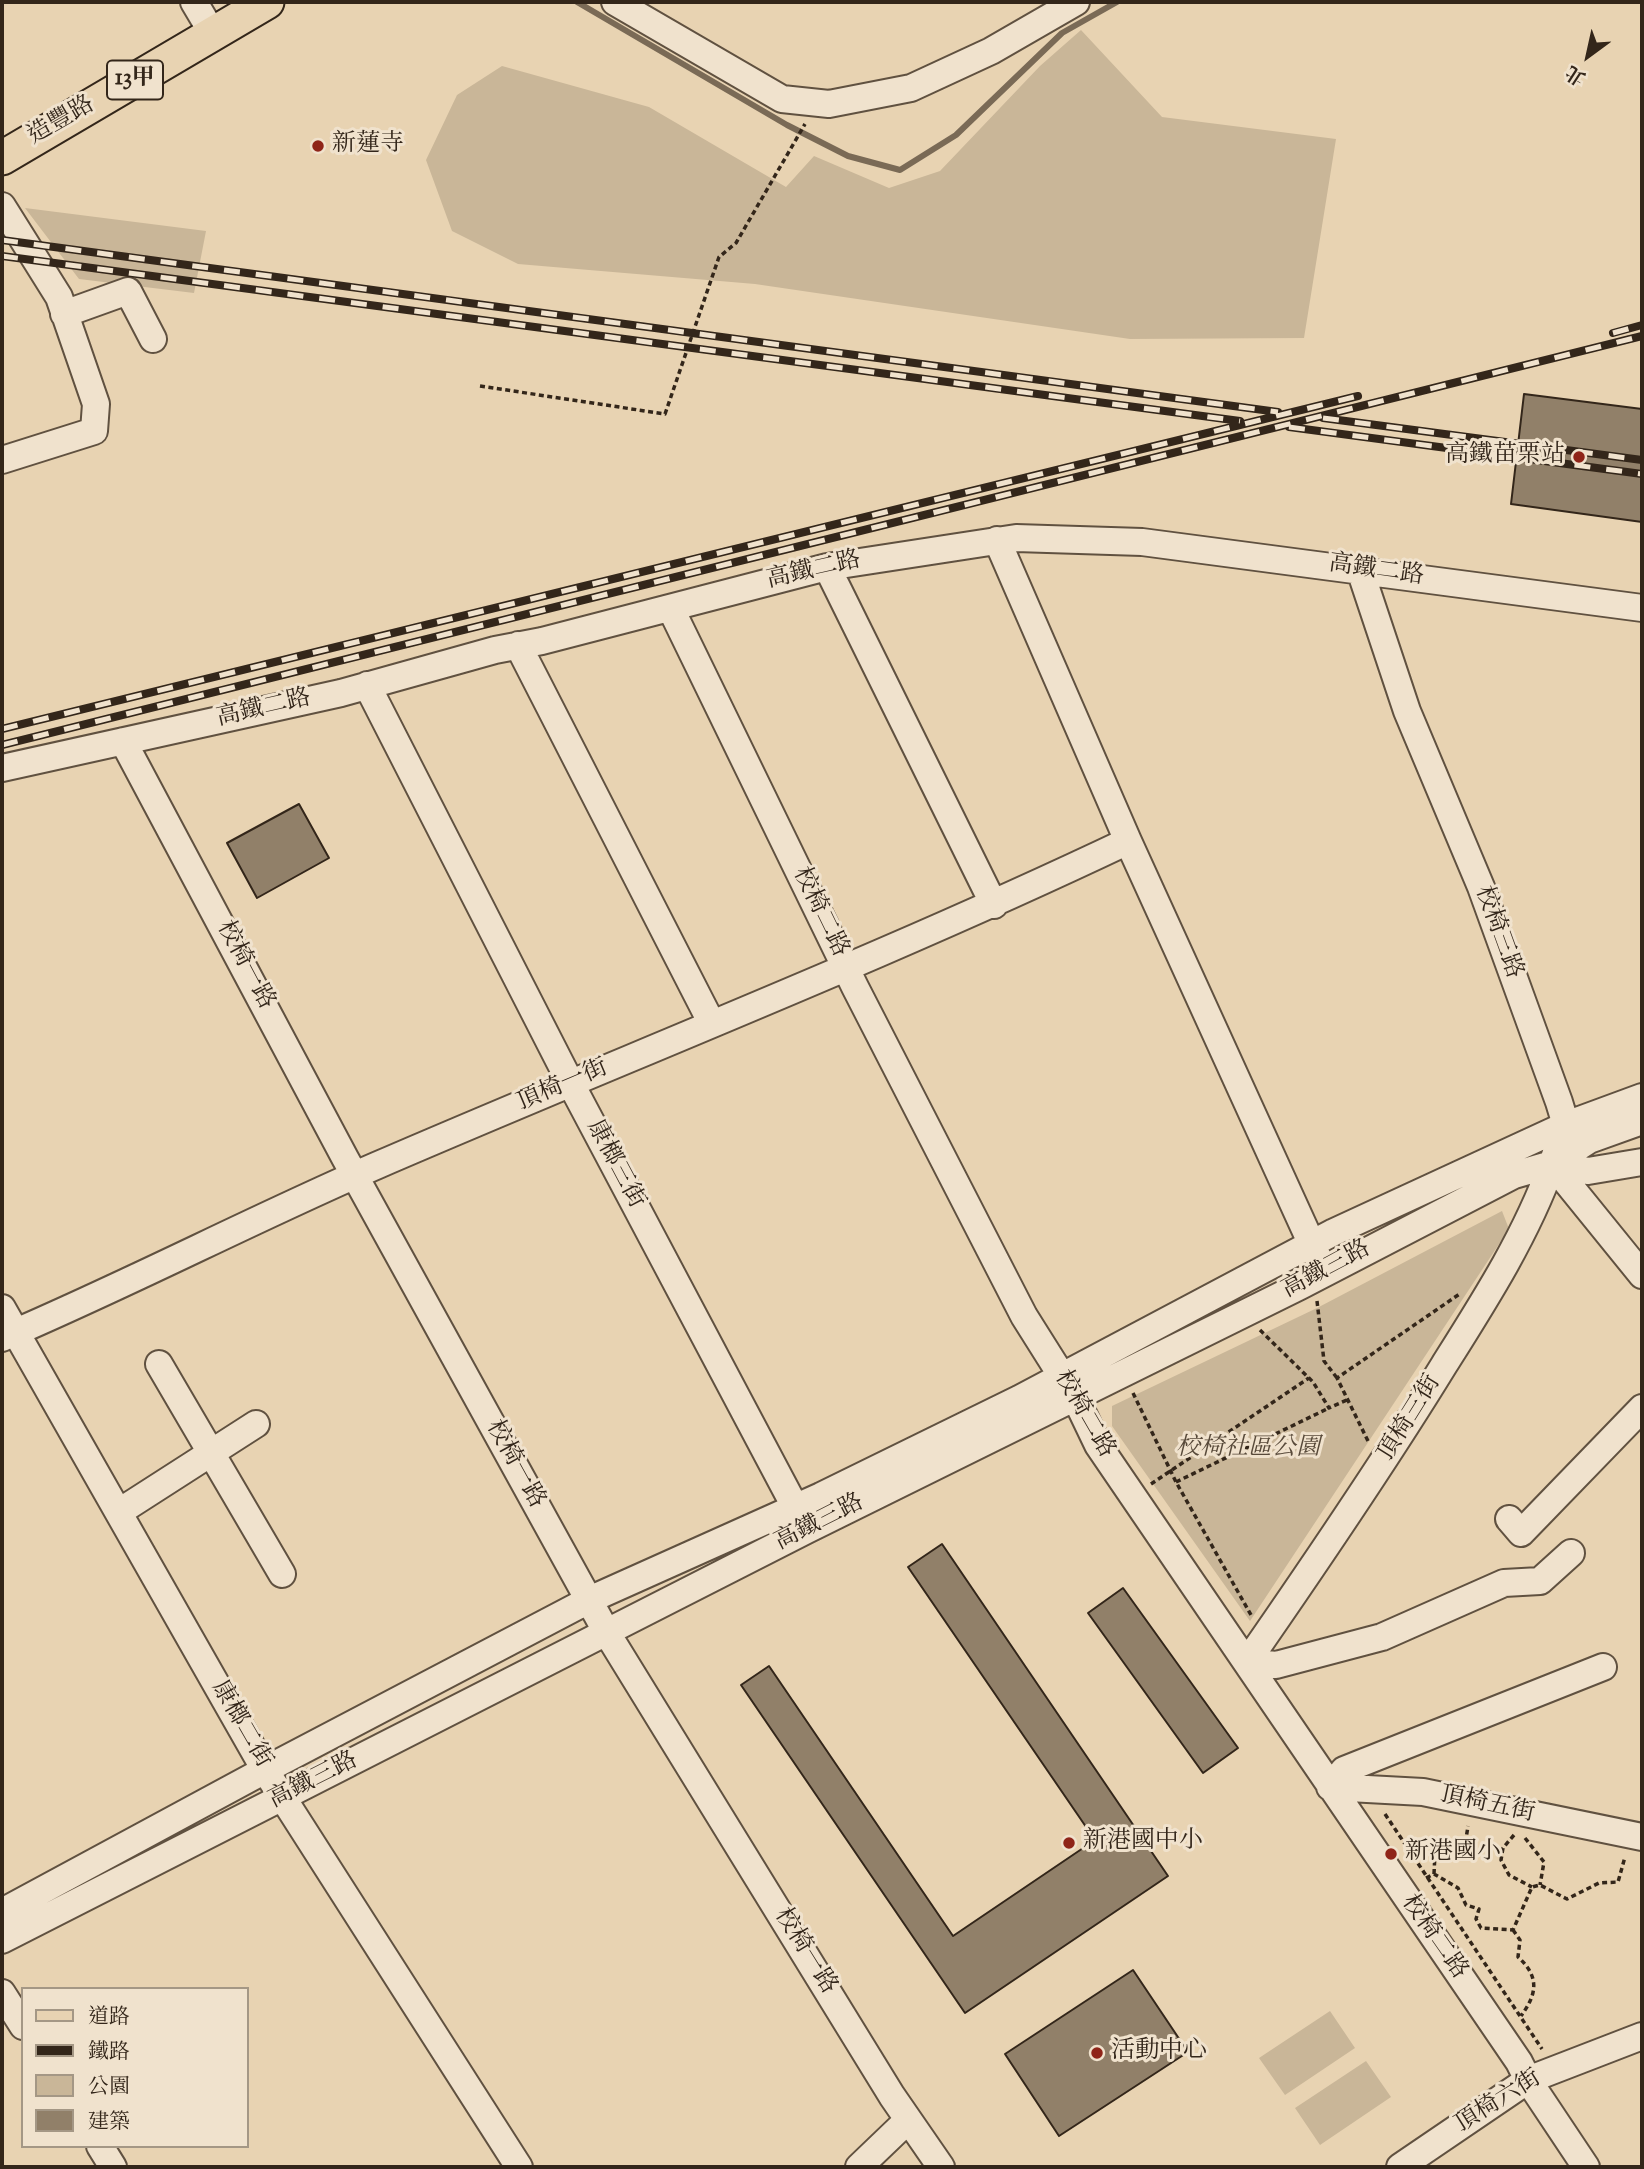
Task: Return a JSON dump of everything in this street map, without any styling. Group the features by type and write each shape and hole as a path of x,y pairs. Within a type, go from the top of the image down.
{"main road":[{"name":"造豐路","path":"2,158 268,2"}],"street":[{"path":"194,2 213,34"},
{"path":"615,2 782,99 829,104 911,88 990,51 1076,2"},
{"path":"2,206 59,297 96,404 94,431 4,452"},
{"path":"64,314 128,291 153,339"},
{"path":"997,540 1128,841 1312,1243 1320,1285"},
{"name":"高鐵二路","path":"2,768 367,685 827,567 997,540 1142,542 1642,608"},
{"path":"827,567 994,905"},
{"name":"校椅三路","path":"1360,570 1407,711 1481,887 1566,1125"},
{"name":"校椅二路","path":"671,609 845,968 1024,1316 1069,1388 1098,1445 1520,2063 1528,2080 1586,2167"},
{"path":"518,645 710,1022"},
{"name":"康榔三街","path":"367,685 572,1084 801,1518"},
{"name":"校椅一路","path":"123,741 355,1176 607,1633 908,2120 942,2167"},
{"name":"頂椅一街","path":"9,1335 355,1176 710,1022 994,905 1128,841"},
{"name":"高鐵三路","path":"1069,1388 1312,1243 1566,1125 1642,1097"},
{"name":"高鐵三路","path":"2,1912 589,1600 801,1518 1069,1388 1320,1285 1514,1175 1552,1164 1590,1140 1642,1121"},
{"path":"1552,1164 1566,1125"},
{"path":"1552,1164 1588,1171 1642,1162"},
{"path":"1552,1164 1642,1275"},
{"name":"頂椅三街","path":"1248,1662 1381,1468 1486,1298 1536,1209 1552,1164"},
{"name":"康榔二街","path":"2,1308 9,1335 119,1513 265,1770 519,2167"},
{"path":"159,1364 282,1574"},
{"path":"1509,1519 1521,1533 1642,1408"},
{"path":"119,1513 256,1424"},
{"name":"高鐵三路","path":"2,1940 607,1633 801,1518"},
{"path":"1248,1662 1276,1665 1382,1637 1504,1584 1540,1581 1571,1553"},
{"path":"1330,1787 1345,1770 1603,1667"},
{"name":"頂椅五街","path":"1330,1787 1423,1792 1634,1845"},
{"path":"2,1993 21,2023"},
{"name":"頂椅六街","path":"1400,2167 1528,2080 1642,2036"},
{"path":"859,2167 908,2120"},
{"path":"101,2148 113,2167"}],"path":[{"path":"480,386 665,414 719,257 736,243 791,143 809,119"},
{"path":"1320,1285 1324,1360 1337,1378 1369,1442"},
{"path":"1337,1378 1471,1286"},
{"path":"1256,1326 1309,1378 1329,1408"},
{"path":"1146,1488 1309,1378"},
{"path":"1132,1389 1176,1482 1256,1622"},
{"path":"1176,1482 1347,1399"},
{"path":"1384,1811 1545,2054"},
{"path":"1434,1874 1435,1853 1466,1839 1468,1826"},
{"path":"1515,1835 1503,1848 1501,1860 1509,1875 1532,1887 1540,1885 1567,1899 1599,1883 1618,1882 1634,1845"},
{"path":"1523,1836 1544,1862 1540,1885"},
{"path":"1426,1878 1434,1874"},
{"path":"1434,1874 1458,1888 1466,1905 1479,1909 1476,1919 1481,1928 1513,1930"},
{"path":"1513,1930 1532,1887"},
{"path":"1513,1930 1520,1940 1518,1957 1529,1967 1535,1990 1521,2017"}],"green space":[{"path":"1081,30 1162,117 1336,139 1304,338 1130,339 755,284 518,264 452,231 426,160 457,95 502,66 649,107 786,187 814,156 889,188 940,171 1040,66"},
{"path":"25,208 206,231 194,293 79,279"},
{"name":"校椅社區公園","path":"1502,1211 1509,1229 1250,1621 1112,1426 1112,1406 1317,1308"},
{"path":"1330,2011 1355,2048 1285,2095 1259,2058"},
{"path":"1366,2061 1391,2097 1320,2145 1295,2108"}],"building":[{"name":"高鐵苗栗站","path":"1524,394 1642,409 1642,522 1511,504"},
{"path":"299,804 329,858 257,898 227,843"},
{"path":"942,1544 1168,1876 965,2013 741,1685 769,1666 953,1936 1095,1840 908,1567"},
{"path":"1123,1588 1238,1748 1203,1773 1088,1613"},
{"name":"活動中心","path":"1133,1970 1188,2052 1059,2136 1005,2054"}],"waterway":[{"path":"577,2 787,125 848,156 900,170 956,135 1062,33 1117,2"}],"railway":[{"path":"2,240 1278,412"},
{"path":"2,256 1240,421"},
{"path":"1613,333 1642,325"},
{"path":"2,745 1642,336"},
{"path":"2,729 1358,396"},
{"path":"1323,418 1642,460"},
{"path":"1289,427 1642,474"}],"place":[{"name":"新蓮寺","path":"318,146"},
{"name":"高鐵苗栗站","path":"1579,457"},
{"name":"新港國中小","path":"1069,1843"},
{"name":"新港國小","path":"1391,1854"},
{"name":"活動中心","path":"1097,2053"}]}
